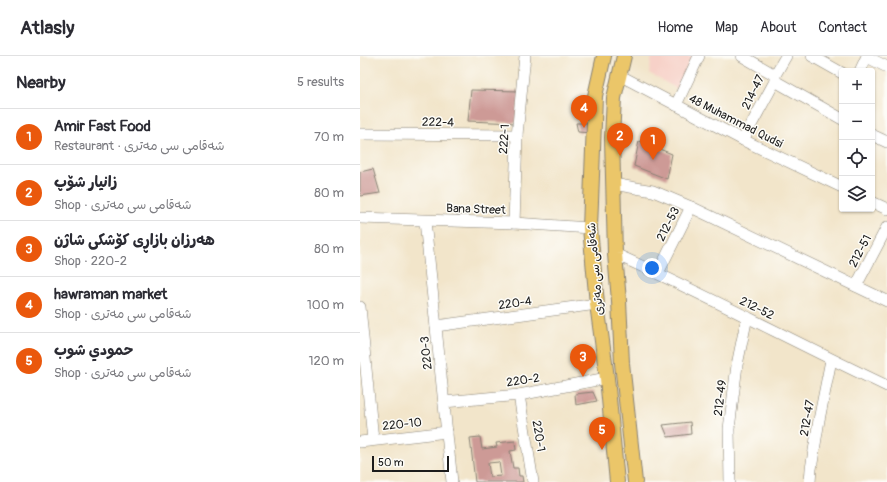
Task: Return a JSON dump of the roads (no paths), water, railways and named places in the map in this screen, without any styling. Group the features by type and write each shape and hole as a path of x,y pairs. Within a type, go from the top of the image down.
{"main road":[{"name":"شەقامی سی مەتری","path":"604,56 596,96 590,228 617,482"},
{"name":"شەقامی سی مەتری","path":"624,56 614,98 612,156 615,254 622,364 635,482"},
{"path":"593,155 612,156"},
{"path":"606,372 622,364"}],"street":[{"name":"222-1","path":"514,223 517,135 526,56"},
{"path":"676,105 699,56"},
{"path":"742,56 775,78 839,115"},
{"name":"214-47","path":"743,140 786,56"},
{"path":"812,56 839,71"},
{"path":"861,68 867,56 887,67"},
{"name":"48 Muhammad Qudsi","path":"619,75 743,140 839,186"},
{"name":"222-4","path":"360,134 517,135"},
{"path":"875,136 887,142"},
{"path":"613,184 653,191 691,207 887,301"},
{"path":"875,203 887,209"},
{"name":"212-53","path":"658,273 691,207"},
{"name":"Bana Street","path":"360,218 514,223 590,228"},
{"name":"220-3","path":"425,221 452,482"},
{"name":"212-51","path":"856,286 887,227"},
{"name":"212-52","path":"615,254 658,273 831,360 887,386"},
{"name":"220-4","path":"436,326 597,304"},
{"path":"360,314 373,440"},
{"name":"212-49","path":"730,482 729,429 737,365 747,317"},
{"name":"212-47","path":"810,482 819,420 831,360"},
{"name":"220-2","path":"444,402 519,395 606,372"},
{"name":"220-1","path":"519,395 533,482"},
{"name":"220-10","path":"360,442 447,432"}],"place":[{"name":"hawraman market","path":"584,128"},
{"name":"زانیار شۆپ","path":"620,156"},
{"name":"Amir Fast Food","path":"653,160"},
{"name":"ھەرزان بازاڕی كۆشكی شاژن","path":"583,377"},
{"name":"حمودي شوب","path":"602,450"}]}
